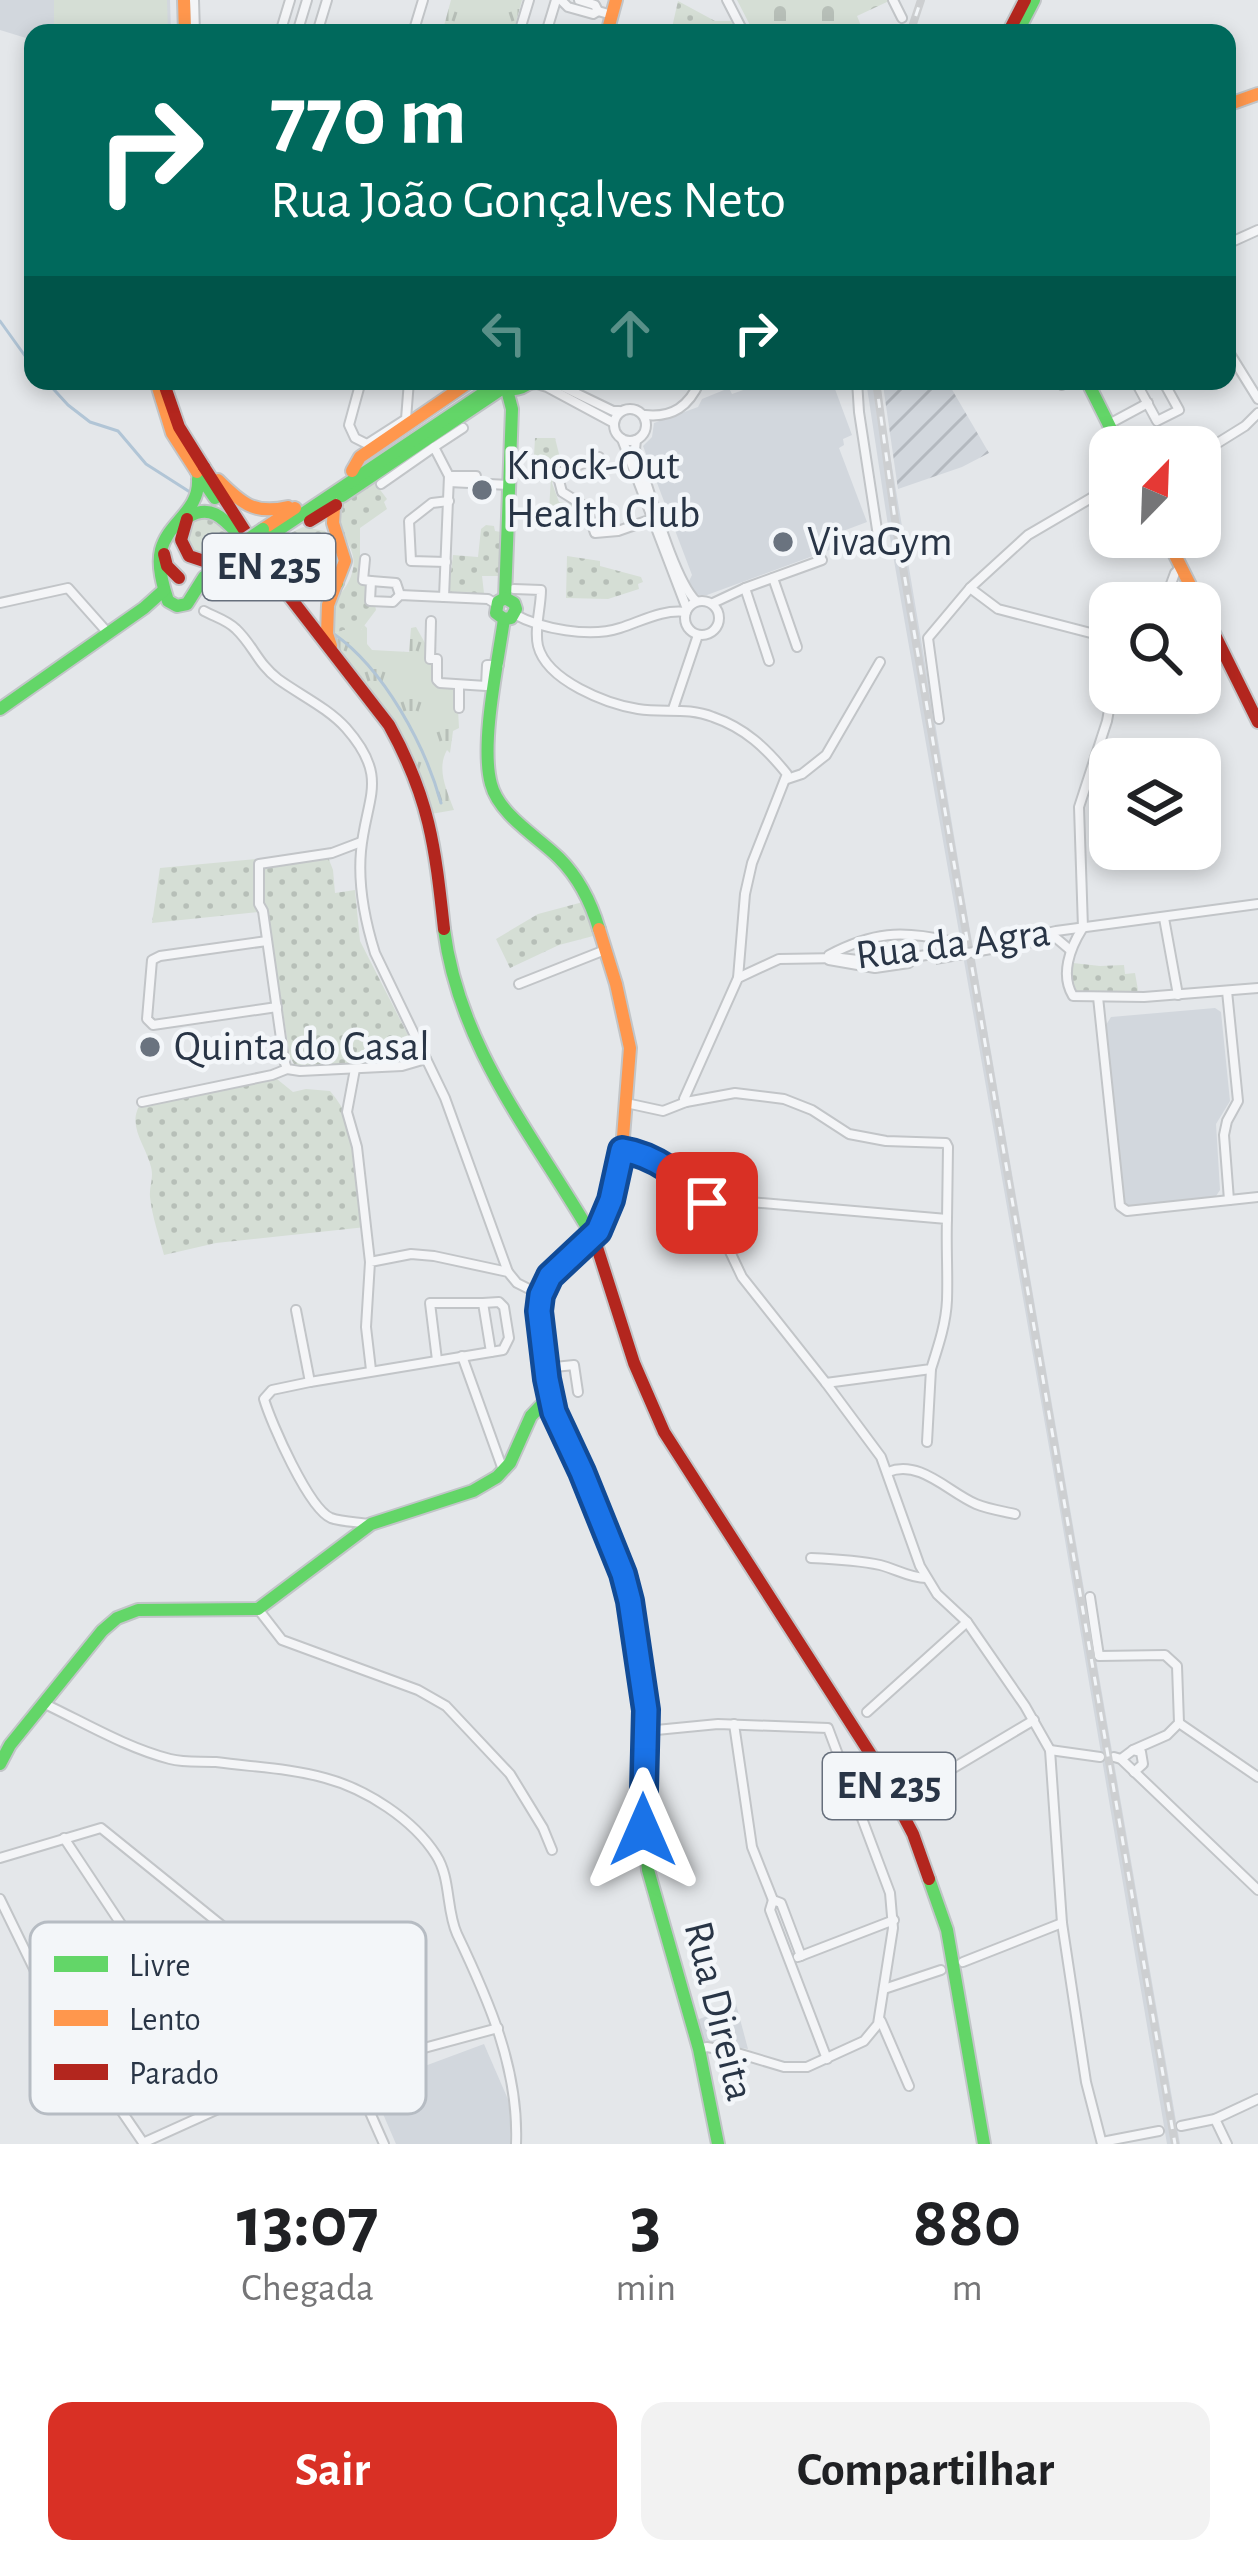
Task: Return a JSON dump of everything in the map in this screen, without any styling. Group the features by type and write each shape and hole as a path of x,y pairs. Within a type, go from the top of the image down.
{"main road":[{"path":"606,24 605,13 616,0"},
{"name":"EN 235","path":"164,390 200,469 240,536 309,636 365,694"},
{"path":"352,471 360,457 458,390"},
{"path":"0,710 173,583 266,533 303,502 489,390"},
{"path":"266,533 286,525 490,390"},
{"path":"286,525 310,521 491,390"},
{"path":"499,390 512,409"},
{"path":"525,390 512,409 505,597 496,614 509,616 487,748 491,788 518,823 580,883 593,910 630,1048 622,1150 611,1200 598,1231 550,1276 541,1295"},
{"path":"1092,390 1109,424"},
{"path":"341,662 327,634 328,605 344,562 333,523 338,502 379,462"},
{"path":"200,469 252,509 274,511 303,502"},
{"path":"173,583 160,565 161,551 198,499 200,469"},
{"name":"EN 235","path":"200,469 402,748 431,826 450,968 472,1038 596,1244 637,1375 656,1418 873,1759 913,1834 947,1930 984,2144"},
{"path":"203,611 176,605 165,597 173,583 164,557 171,539 201,509 214,511 240,536"},
{"path":"187,518 181,541 189,556 204,561 228,556"},
{"path":"310,521 337,539"},
{"path":"30,689 154,610 187,604 204,577 228,556"},
{"path":"1176,558 1188,582"},
{"path":"275,578 312,591 338,582"},
{"path":"173,583 190,584 203,611"},
{"path":"1221,648 1258,722"},
{"name":"Rua Direita","path":"541,1295 540,1331 549,1397 630,1601 646,1731 642,1812 646,1858 700,2054 718,2144"},
{"path":"0,1764 10,1745 117,1618 138,1610 258,1609 371,1524 473,1491 503,1470 531,1416 549,1397"}],"street":[{"path":"300,24 307,0"},
{"path":"562,0 568,7 605,13"},
{"path":"579,0 605,13"},
{"path":"893,0 902,18"},
{"path":"289,3 304,11"},
{"path":"1236,364 1258,399"},
{"path":"358,390 349,424 355,438 367,444 406,418 408,390"},
{"path":"552,390 613,423"},
{"path":"574,390 613,411 635,409 656,416 691,402 696,390"},
{"path":"858,390 878,536"},
{"path":"1140,390 1157,421 1179,410 1168,390"},
{"path":"1109,424 1148,403"},
{"path":"620,411 613,423 615,432 622,439 657,525 687,592 696,601 713,604 719,613 719,624 710,633 698,635 688,628 687,610 657,525 635,449 636,440 656,416"},
{"path":"1221,441 1258,413"},
{"path":"643,415 646,426"},
{"path":"381,484 463,428"},
{"path":"622,439 636,440"},
{"path":"434,447 449,479 444,597"},
{"path":"579,465 599,457"},
{"path":"564,471 556,473 562,491 586,507 595,533 657,525"},
{"path":"449,479 476,476 477,483 509,484"},
{"path":"939,719 928,638 970,588 1028,536 1089,500"},
{"path":"446,562 411,561 409,521 432,502 449,501"},
{"path":"365,559 363,580 396,583 400,595"},
{"path":"713,604 822,560"},
{"path":"1172,582 1181,567"},
{"path":"773,578 797,647"},
{"path":"371,581 370,601 393,602 400,595 488,599 541,590 537,644 543,657 574,685 636,708 711,716 755,739 787,774 752,863 738,978 686,1102"},
{"path":"0,603 68,588 108,633"},
{"path":"745,588 769,661"},
{"path":"970,588 998,609 1089,633"},
{"path":"671,610 680,594"},
{"path":"509,616 538,626 612,631 671,610 687,610 696,601"},
{"path":"203,611 235,628 256,658 279,680 338,720 364,752 374,797 361,866 369,933 446,1099 508,1272 541,1295"},
{"path":"431,621 430,659 436,659 436,680 445,686 486,686 488,665 500,665"},
{"path":"673,709 698,635"},
{"path":"787,779 802,774 826,755 880,662"},
{"path":"459,685 459,708"},
{"path":"1108,714 1079,807 1083,928 1069,949 1069,992 1097,998 1258,988"},
{"path":"287,1070 259,904 259,863 332,854 363,841"},
{"name":"Rua da Agra","path":"738,978 779,959 875,962 934,957 1083,928 1258,904"},
{"path":"1164,918 1178,995"},
{"name":"Rua da Agra","path":"822,958 876,935 914,933 949,941"},
{"name":"Rua da Agra","path":"1002,945 1056,938 1069,949"},
{"path":"267,941 152,960 147,1019 153,1025 277,1007"},
{"path":"519,984 605,950"},
{"path":"1227,991 1238,1101 1224,1135 1229,1200"},
{"path":"1097,998 1120,1206 1127,1211 1258,1197"},
{"path":"142,1102 287,1070 402,1066 425,1059"},
{"path":"355,1069 347,1112 357,1147 370,1262 366,1327 371,1370"},
{"path":"626,1103 663,1111 735,1093 784,1099 849,1134 946,1143 947,1302 931,1369 927,1442"},
{"path":"622,1150 655,1159 703,1198 742,1277 881,1457 920,1566 937,1594 967,1622 1034,1720 1051,1755 1062,1923 1086,2082 1102,2143 1160,2131"},
{"path":"703,1198 947,1220"},
{"path":"370,1262 410,1254 508,1272"},
{"path":"371,1524 331,1518 316,1508 264,1399 272,1390 310,1382 503,1350 509,1338 504,1307 499,1302 430,1303 437,1360"},
{"path":"483,1303 491,1352"},
{"path":"296,1310 310,1382"},
{"path":"462,1356 503,1470"},
{"path":"545,1368 574,1365 578,1392"},
{"path":"826,1383 931,1369"},
{"path":"888,1472 902,1466 918,1471 978,1505 1015,1514"},
{"path":"812,1558 863,1562 928,1578"},
{"path":"1090,1597 1099,1656 1165,1655 1177,1666 1179,1723 1167,1735 1118,1758 1258,1890"},
{"path":"258,1609 282,1640 398,1682 446,1706 509,1774 552,1850"},
{"path":"866,1712 967,1622"},
{"path":"45,1703 174,1760 326,1778 394,1813 422,1837 440,1859 454,1928 498,2028 516,2104 516,2144"},
{"path":"864,1819 1034,1720"},
{"path":"1179,1723 1258,1777"},
{"path":"646,1731 718,1724 828,1728 890,1893 894,1920 880,2014 864,2041 807,2067 784,2067 707,2047 700,2054"},
{"path":"734,1724 752,1847 773,1900 770,1910 796,1957 827,2059"},
{"path":"1134,1772 1144,1763 1152,1742"},
{"path":"1133,1750 1144,1755"},
{"path":"1051,1755 1100,1757"},
{"path":"0,1858 101,1828 215,1922"},
{"path":"64,1838 120,1922"},
{"path":"0,1899 30,1961"},
{"path":"796,1957 894,1920"},
{"path":"963,1962 1062,1923"},
{"path":"884,1989 941,1970"},
{"path":"880,2014 909,2086"},
{"path":"426,2047 498,2028"},
{"path":"1181,2126 1215,2119 1258,2099"},
{"path":"124,2114 144,2143 208,2114"},
{"path":"371,2114 384,2144"},
{"path":"1215,2119 1227,2144"}],"shaded area":[{"path":"0,0 170,0 171,24 24,24 24,37 0,30"},
{"path":"724,390 732,394 835,390 852,435 839,448 867,522 835,534 832,549 699,595 689,581 692,575 643,446 652,437 654,423 698,407 702,399"},
{"path":"867,390 881,390 1180,2144 1167,2144"},
{"path":"884,390 952,390 989,453 898,489"},
{"path":"1215,1008 1221,1012 1230,1101 1216,1124 1220,1190 1216,1196 1130,1206 1123,1202 1106,1025 1111,1017"},
{"path":"736,2004 748,2049 704,2042 697,2020"},
{"path":"484,2044 510,2104 510,2144 396,2144 383,2114 426,2114 426,2066"}],"green space":[{"path":"54,0 167,0 168,24 54,24"},
{"path":"451,0 522,0 515,24 444,24"},
{"path":"737,0 889,1 857,16 860,24 749,24"},
{"path":"678,1 715,21 732,24 673,24"},
{"path":"535,438 555,438 563,470 552,483 559,502 566,505 569,500 579,506 549,510 551,477 533,474"},
{"path":"375,483 387,499 387,509 360,528 360,583 366,585 367,603 376,610 361,630 334,634 335,603 354,563 341,526 343,508 345,501"},
{"path":"200,514 221,519 236,541 216,555 194,554 187,547 186,529"},
{"path":"486,525 501,532 501,576 482,576 484,593 452,594 453,555 478,557 481,529"},
{"path":"303,527 325,531 340,556 338,575 325,583 301,587 286,582 260,552"},
{"path":"567,556 600,561 600,566 641,577 643,582 639,589 608,599 566,598"},
{"path":"364,625 372,650 409,652 411,628 416,627 437,685 453,689 459,728 453,731 450,753 447,750 442,765 454,810 431,814 425,793 336,643 334,634 361,630"},
{"path":"328,857 335,893 355,890 360,941 412,1043 414,1057 403,1063 339,1070 294,1064 290,1057 267,911 262,905 261,865"},
{"path":"256,859 259,912 152,923 160,868"},
{"path":"583,902 597,935 559,945 510,968 496,939 538,914"},
{"path":"1073,963 1124,965 1125,974 1135,973 1139,996 1079,995 1070,989"},
{"path":"272,1075 293,1092 330,1091 341,1106 355,1138 366,1227 216,1243 164,1255 151,1204 151,1167 136,1126 137,1110 142,1102"}],"waterway":[{"path":"0,321 24,354"},
{"path":"54,390 90,422 118,431 146,464 193,494"},
{"path":"334,634 370,667 400,710 425,757 441,803"}],"railway":[{"path":"913,24 921,0"},
{"path":"877,390 896,527 1175,2144"}],"traffic: fast":[{"path":"1022,24 1034,0"},
{"path":"268,537 488,390"},
{"path":"342,496 500,390"},
{"path":"507,390 512,409 505,598 498,602 496,613 504,619 488,767 502,806 573,874 599,929"},
{"path":"1092,390 1110,426"},
{"path":"197,472 215,498"},
{"path":"198,479 194,500 161,550 168,601 187,604 204,577 234,559"},
{"path":"188,517 210,512 240,536"},
{"path":"230,551 263,529"},
{"path":"234,559 268,537"},
{"path":"277,580 307,589 337,583"},
{"path":"0,709 164,590"},
{"path":"504,619 511,618 516,609 505,598"},
{"path":"444,929 452,971 481,1049 588,1229"},
{"path":"588,1229 596,1244"},
{"path":"543,1349 553,1412 591,1492 630,1601 646,1710 642,1812 648,1870 699,2049 718,2144"},
{"path":"0,1764 10,1745 117,1618 138,1610 258,1609 371,1524 473,1491 497,1477 510,1463 531,1416 549,1397"},
{"path":"929,1879 947,1930 984,2144"}],"traffic: slow":[{"path":"184,0 185,24"},
{"path":"609,24 616,0"},
{"path":"1236,102 1258,94"},
{"path":"159,390 172,433 197,472"},
{"path":"352,471 360,457 458,390"},
{"path":"218,480 249,505 288,507"},
{"path":"263,529 295,508"},
{"path":"331,646 328,605 345,561 333,523 334,508"},
{"path":"1176,558 1188,582"},
{"path":"543,1349 541,1295 551,1277 598,1231 611,1200 622,1150 630,1048 599,929"}],"traffic: jam":[{"path":"1013,24 1025,0"},
{"path":"166,390 179,427 204,467"},
{"path":"204,467 275,578 389,725 414,777 428,824 444,929"},
{"path":"310,521 336,505"},
{"path":"187,519 181,540 189,556 204,561 221,556"},
{"path":"164,554 167,566 179,578"},
{"path":"1221,647 1258,722"},
{"path":"596,1244 634,1363 664,1432 873,1758 913,1834 929,1879"}],"place":[{"name":"Knock-Out Health Club","path":"482,490"},
{"name":"VivaGym","path":"783,542"},
{"name":"Quinta do Casal","path":"150,1047"}],"route":[{"path":"643,1830 646,1710 630,1601 549,1397 539,1311 550,1276 598,1231 611,1200 622,1150 655,1159 707,1203"}]}
